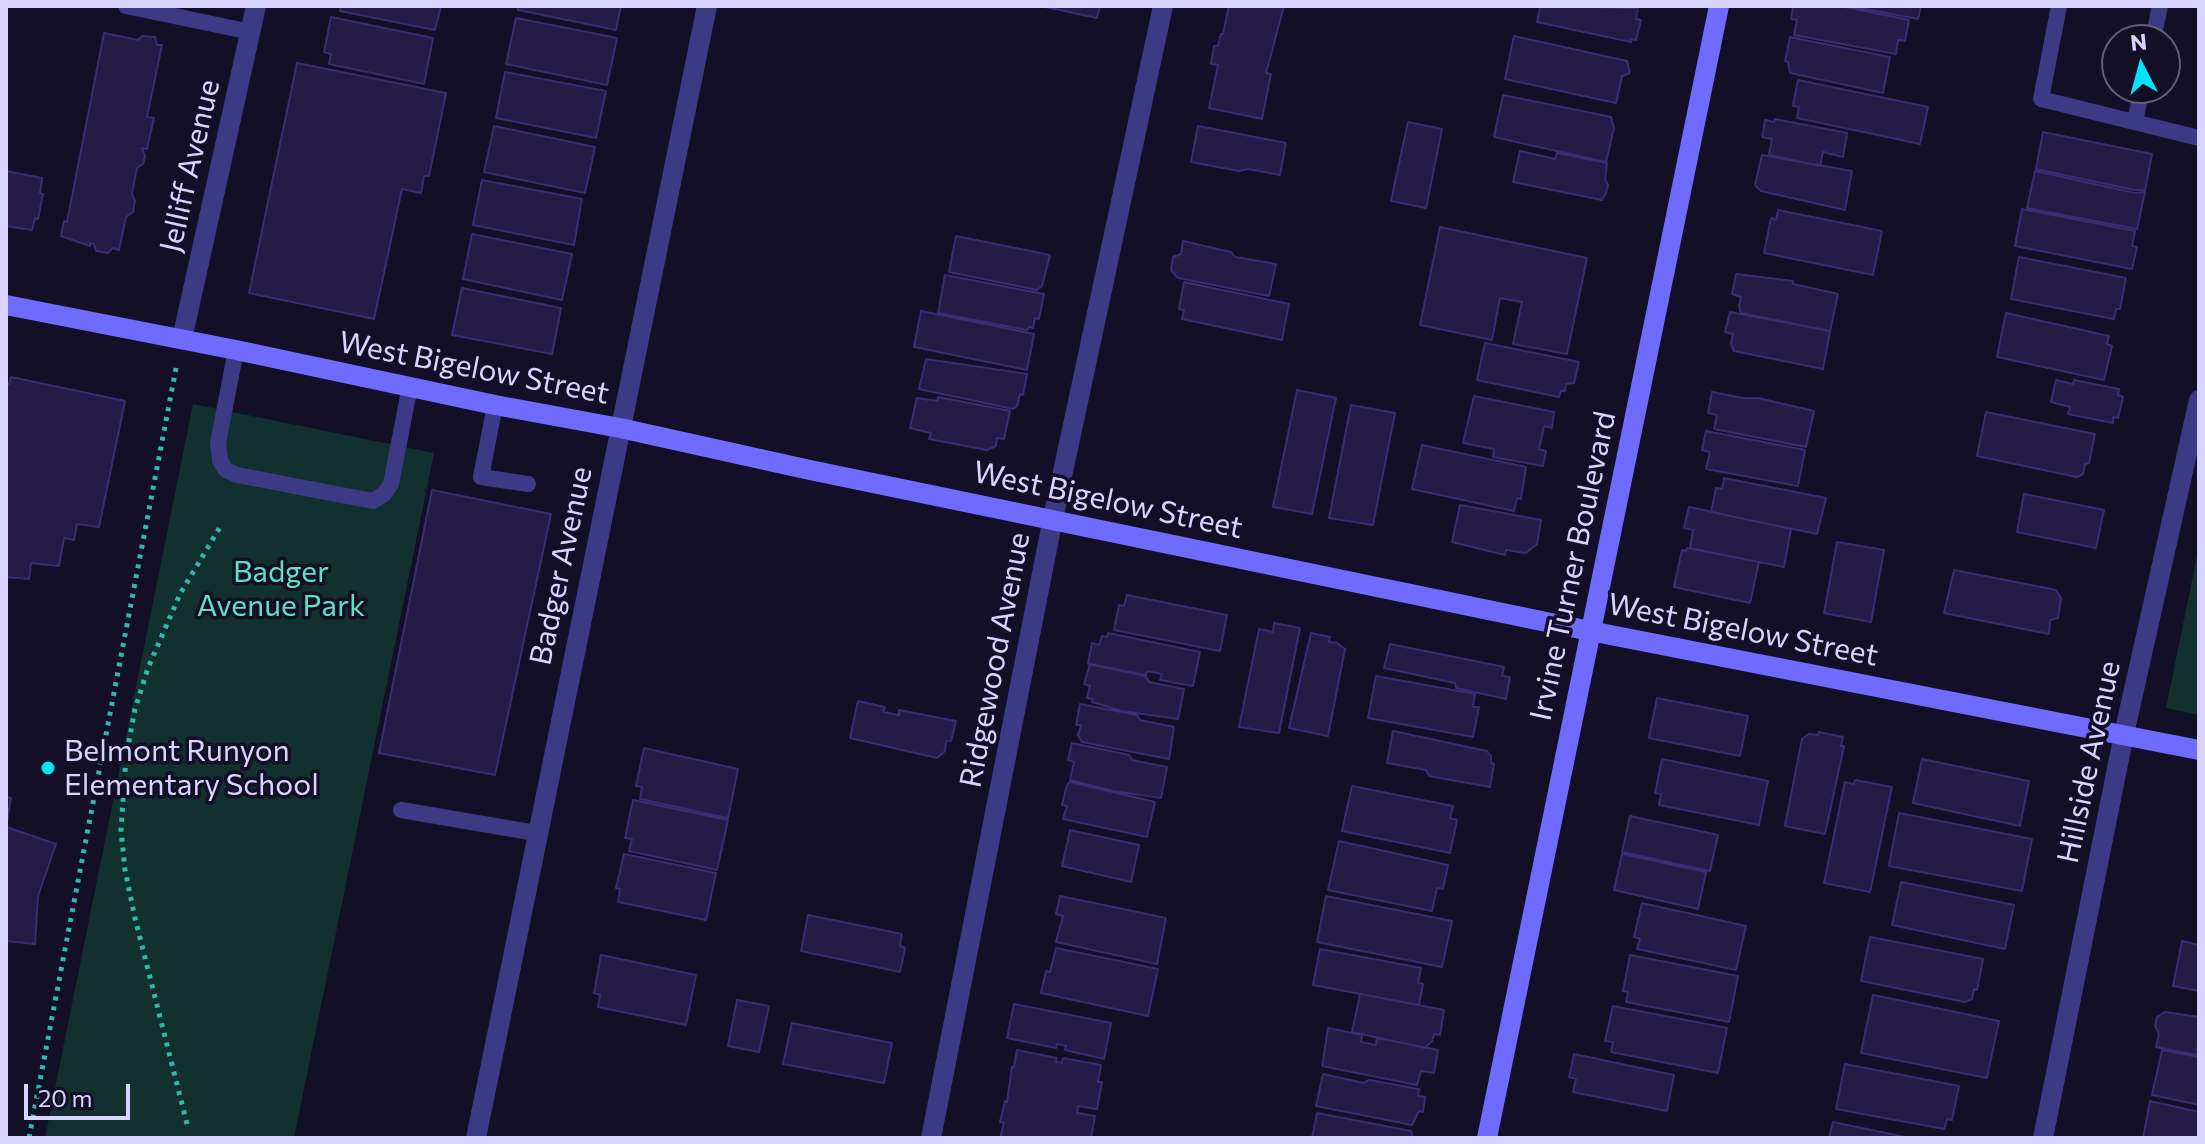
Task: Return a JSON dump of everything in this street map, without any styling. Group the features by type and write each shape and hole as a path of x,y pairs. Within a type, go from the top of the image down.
{"street":[{"name":"Jelliff Avenue","path":"182,339 256,6"},
{"name":"Badger Avenue","path":"476,1138 707,6"},
{"name":"Ridgewood Avenue","path":"931,1138 1053,518 1163,6"},
{"name":"Irvine Turner Boulevard","path":"1487,1138 1719,6"},
{"name":"West Bigelow Street","path":"6,305 620,428 1590,631 2199,750"},
{"name":"Hillside Avenue","path":"2043,1138 2124,734 2199,400"}],"lane":[{"path":"126,6 251,32"},
{"path":"2059,6 2041,99 2199,138"},
{"path":"2135,122 2139,104"},
{"path":"236,350 218,443 220,461 226,470 237,475 373,501 384,494 391,484 410,386"},
{"path":"495,405 481,477 528,484"},
{"path":"401,810 536,833"}],"path":[{"path":"29,1138 182,339"},
{"path":"187,1124 135,918 125,870 122,819 126,757 135,709 148,668 180,594 220,527"}],"green space":[{"name":"Badger Avenue Park","path":"193,404 434,453 294,1138 45,1138"},
{"path":"2199,546 2199,715 2166,708"}],"building":[{"path":"341,6 441,6 435,30 340,11"},
{"path":"518,6 621,6 616,30 518,10"},
{"path":"1041,6 1100,6 1097,18"},
{"path":"1229,6 1284,6 1266,73 1271,74 1262,119 1209,108 1218,65 1211,64 1214,46 1218,46 1223,34"},
{"path":"1540,6 1638,8 1636,19 1641,20 1636,40 1631,39 1631,42 1537,22"},
{"path":"1793,6 1840,6 1909,20 1905,41 1898,40 1896,54 1794,35 1797,20 1791,19"},
{"path":"1849,6 1921,6 1918,19"},
{"path":"331,17 433,38 424,84 329,64 331,54 324,52"},
{"path":"516,18 617,38 607,85 506,64"},
{"path":"104,33 138,40 142,36 155,37 157,45 162,45 147,117 154,118 147,149 142,148 145,156 143,164 137,168 132,194 135,201 133,212 126,217 119,250 113,248 108,253 96,251 94,244 90,243 90,246 61,236 64,221 67,222"},
{"path":"1514,36 1627,61 1630,73 1622,76 1616,103 1505,79"},
{"path":"1790,37 1890,57 1883,93 1790,73 1785,61"},
{"path":"297,63 446,93 429,176 424,176 421,193 402,189 374,319 249,293"},
{"path":"505,72 606,91 596,138 496,118"},
{"path":"1798,80 1928,107 1920,144 1797,118 1799,107 1793,106"},
{"path":"1503,95 1611,117 1614,128 1606,162 1494,137"},
{"path":"1775,119 1847,133 1843,157 1823,152 1820,166 1769,155 1772,139 1762,137 1765,120 1774,122"},
{"path":"1408,122 1442,129 1426,208 1391,201"},
{"path":"494,126 595,147 585,193 484,172"},
{"path":"1198,126 1286,143 1280,175 1191,162"},
{"path":"2043,132 2152,154 2145,190 2036,169"},
{"path":"1520,151 1555,159 1557,153 1607,163 1606,193 1602,200 1513,182"},
{"path":"1762,155 1852,171 1845,210 1761,191 1755,185"},
{"path":"6,171 42,178 40,193 43,194 38,219 35,218 32,230 6,226"},
{"path":"2035,171 2135,193 2145,192 2137,229 2027,208"},
{"path":"482,180 582,199 574,245 473,225"},
{"path":"2022,209 2135,231 2132,246 2137,247 2132,269 2015,246"},
{"path":"1778,210 1882,231 1873,275 1764,253 1771,218 1776,220"},
{"path":"1440,227 1587,258 1567,354 1513,344 1522,302 1500,298 1492,340 1420,325"},
{"path":"472,234 572,254 562,300 463,279"},
{"path":"956,236 1050,255 1042,286 1037,290 949,272"},
{"path":"1183,241 1231,252 1235,257 1276,264 1269,296 1178,278 1171,270 1173,257 1181,254"},
{"path":"2019,257 2126,278 2120,309 2116,309 2114,319 2011,299"},
{"path":"1736,274 1793,281 1793,284 1838,294 1830,331 1741,313 1741,297 1732,294"},
{"path":"945,275 1044,294 1039,319 1035,318 1033,328 1027,330 938,313"},
{"path":"1184,282 1289,304 1282,340 1182,319 1184,310 1179,309"},
{"path":"462,288 561,308 552,354 452,335"},
{"path":"921,311 1034,334 1027,370 914,347"},
{"path":"1730,312 1830,331 1823,369 1734,351 1731,344 1733,334 1725,332"},
{"path":"2006,313 2109,336 2107,344 2112,346 2104,380 1997,357"},
{"path":"1485,343 1579,362 1574,383 1566,384 1565,391 1561,391 1559,397 1477,380"},
{"path":"926,359 1027,374 1023,395 1020,394 1013,409 919,389"},
{"path":"11,377 125,401 99,527 77,524 74,540 64,538 59,566 31,563 29,579 6,577 6,383 9,384"},
{"path":"2056,380 2073,384 2074,380 2119,389 2118,395 2123,397 2118,418 2113,417 2113,423 2068,414 2070,407 2051,402"},
{"path":"1297,390 1336,398 1312,514 1273,507"},
{"path":"1712,392 1758,398 1814,411 1806,447 1714,429 1717,415 1708,413"},
{"path":"1474,396 1554,412 1552,428 1544,426 1539,449 1546,451 1543,466 1493,457 1494,449 1463,443"},
{"path":"938,397 1010,411 1004,439 997,438 996,446 987,450 929,439 931,433 910,428 917,398 937,401"},
{"path":"1351,405 1395,413 1373,525 1329,518"},
{"path":"1986,412 2095,434 2089,463 2085,464 2083,474 2077,477 1977,456"},
{"path":"1706,431 1805,450 1798,486 1706,469 1710,452 1702,450"},
{"path":"1422,445 1526,467 1521,499 1517,498 1514,511 1412,489"},
{"path":"1724,478 1826,498 1817,534 1711,512 1716,488 1722,489"},
{"path":"432,490 551,514 495,775 379,753"},
{"path":"2024,494 2104,510 2096,548 2017,532"},
{"path":"1460,505 1541,520 1537,544 1526,553 1506,550 1505,555 1452,542"},
{"path":"1689,507 1791,529 1784,567 1690,548 1693,530 1684,528"},
{"path":"1837,542 1884,550 1871,622 1824,613"},
{"path":"1687,548 1759,562 1750,603 1674,587 1682,550 1686,551"},
{"path":"1954,570 2056,590 2061,598 2058,618 2050,620 2049,634 1944,613"},
{"path":"1127,595 1227,615 1220,651 1114,630 1119,605 1124,606"},
{"path":"1274,623 1300,628 1279,733 1239,727 1259,629 1273,632"},
{"path":"1108,633 1200,652 1193,686 1160,680 1162,674 1147,671 1146,676 1088,664 1092,643 1099,645 1102,636 1107,637"},
{"path":"1311,633 1330,637 1329,642 1345,649 1328,736 1289,728"},
{"path":"1390,644 1504,667 1502,676 1510,677 1506,699 1456,688 1455,683 1384,668"},
{"path":"1090,664 1145,675 1149,682 1184,689 1178,719 1122,711 1092,702 1093,699 1087,698 1090,686 1084,684"},
{"path":"1376,676 1475,694 1473,707 1479,707 1473,737 1368,718"},
{"path":"1657,698 1748,716 1740,756 1649,738"},
{"path":"858,701 885,707 883,712 899,715 899,710 956,721 951,741 946,741 945,751 937,758 850,738"},
{"path":"1080,704 1137,715 1140,720 1174,727 1169,759 1082,742 1078,735 1081,725 1076,725"},
{"path":"1393,731 1487,751 1494,764 1490,787 1429,776 1426,770 1387,763"},
{"path":"1819,732 1843,737 1841,746 1844,746 1825,834 1785,826 1802,739"},
{"path":"1072,743 1167,767 1161,798 1113,791 1070,780 1074,762 1068,760"},
{"path":"644,748 738,769 728,818 640,799 642,787 636,786"},
{"path":"1662,759 1768,781 1759,825 1659,805 1661,794 1655,793"},
{"path":"1922,759 2029,781 2020,826 1913,803"},
{"path":"1855,780 1892,787 1870,892 1824,883 1845,782 1854,784"},
{"path":"1070,782 1155,802 1147,837 1063,819 1067,806 1062,805"},
{"path":"1352,786 1453,806 1450,818 1457,820 1450,853 1342,831"},
{"path":"6,797 11,798 6,827"},
{"path":"633,800 728,820 717,870 629,851 632,839 625,838"},
{"path":"1899,813 2032,839 2022,891 1889,866"},
{"path":"1630,816 1718,835 1710,871 1622,852"},
{"path":"6,827 56,844 38,896 35,944 6,941"},
{"path":"1070,830 1139,845 1131,882 1062,866"},
{"path":"1339,841 1448,865 1443,889 1437,888 1432,911 1328,890"},
{"path":"624,854 716,873 706,920 618,902 620,889 616,888"},
{"path":"1622,854 1706,872 1698,909 1614,890"},
{"path":"1901,882 2014,905 2005,949 1892,925"},
{"path":"1060,896 1166,918 1157,964 1056,942 1063,916 1056,914"},
{"path":"1326,896 1452,921 1442,967 1317,942"},
{"path":"1642,903 1746,926 1736,970 1637,949 1640,939 1634,937"},
{"path":"808,915 902,934 900,946 905,948 900,972 801,951"},
{"path":"1870,937 1983,959 1977,990 1974,989 1972,999 1965,1002 1861,981"},
{"path":"2182,941 2199,945 2199,991 2173,986"},
{"path":"1056,948 1158,969 1148,1016 1041,993"},
{"path":"1320,949 1421,968 1418,983 1423,984 1419,1005 1313,985"},
{"path":"601,955 696,975 686,1025 598,1007 600,995 594,993"},
{"path":"1630,955 1738,976 1729,1022 1626,1002 1628,992 1623,991"},
{"path":"1360,994 1444,1010 1440,1035 1434,1034 1425,1048 1352,1032"},
{"path":"1873,995 1999,1021 1987,1078 1861,1053"},
{"path":"737,1000 769,1006 759,1052 728,1046"},
{"path":"1014,1004 1111,1023 1104,1059 1065,1050 1066,1046 1057,1044 1056,1048 1007,1038"},
{"path":"1613,1006 1727,1028 1718,1073 1611,1052 1613,1042 1605,1041"},
{"path":"2165,1012 2199,1017 2197,1055 2156,1047 2159,1034 2155,1026 2157,1017"},
{"path":"792,1023 892,1043 884,1083 783,1064"},
{"path":"1328,1028 1362,1035 1361,1042 1376,1045 1377,1038 1438,1050 1434,1073 1421,1071 1417,1085 1322,1066"},
{"path":"1017,1050 1057,1058 1056,1062 1062,1063 1063,1058 1101,1065 1098,1082 1102,1082 1097,1109 1078,1106 1077,1113 1095,1116 1091,1138 1000,1138 1004,1123 1000,1122"},
{"path":"2162,1050 2199,1057 2199,1105 2152,1095"},
{"path":"1574,1054 1674,1075 1667,1111 1573,1092 1576,1079 1569,1077"},
{"path":"1845,1064 1959,1086 1952,1120 1947,1119 1944,1129 1836,1109"},
{"path":"1323,1074 1364,1083 1369,1080 1419,1089 1418,1096 1425,1097 1423,1112 1419,1111 1412,1125 1316,1106"},
{"path":"2150,1101 2199,1112 2199,1138 2143,1138"},
{"path":"1317,1113 1411,1131 1413,1138 1312,1138"},
{"path":"1833,1122 1910,1138 1829,1138"}],"place":[{"name":"Belmont Runyon Elementary School","path":"48,768"}]}
